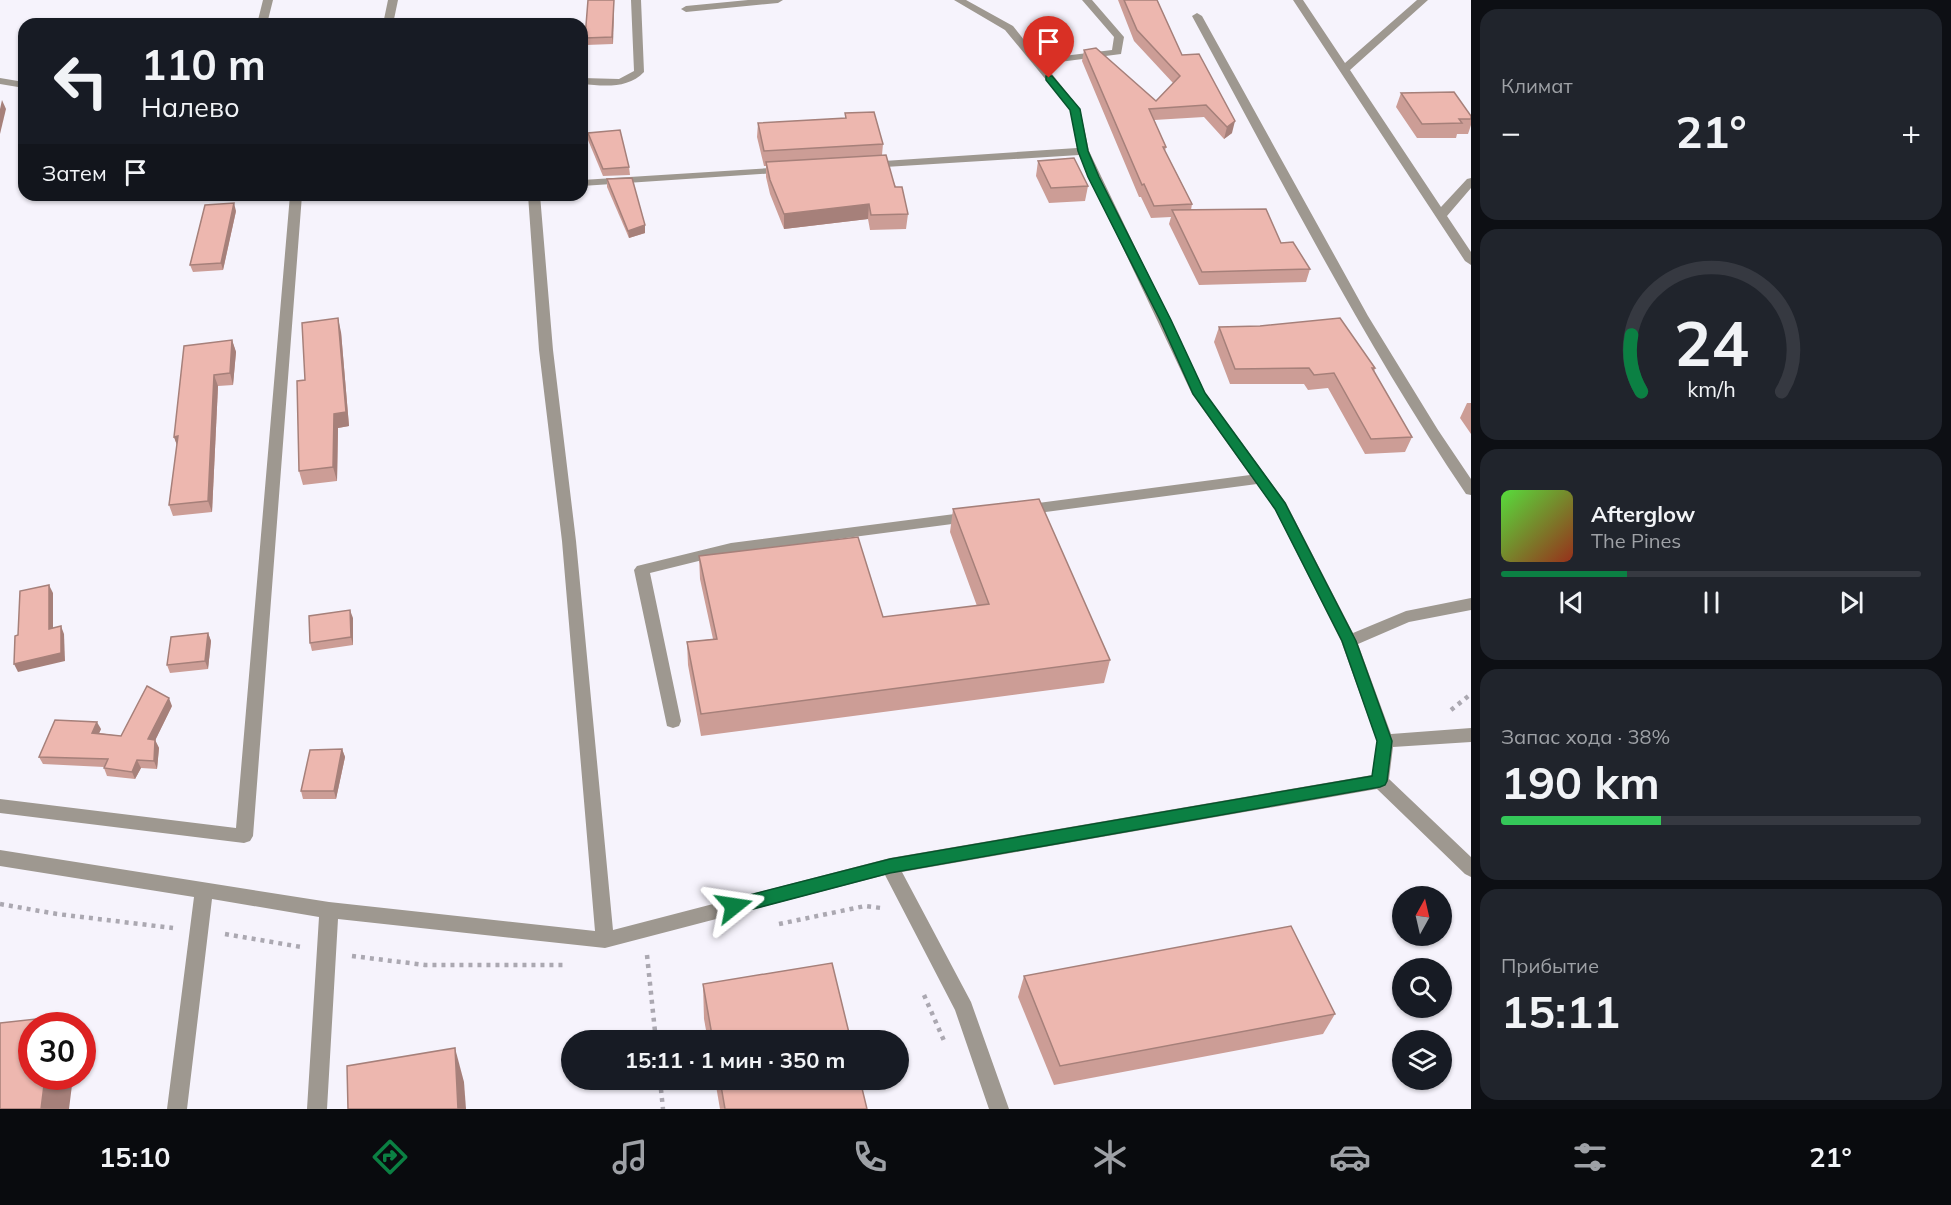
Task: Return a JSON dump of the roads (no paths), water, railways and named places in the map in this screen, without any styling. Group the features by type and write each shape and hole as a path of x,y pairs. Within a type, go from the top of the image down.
{"street":[{"path":"264,18 268,0"},
{"path":"389,18 393,0"},
{"path":"588,81 630,81 639,72 636,0"},
{"path":"686,9 778,0"},
{"path":"958,0 1008,28 1075,109 1083,151 1199,394 1281,507 1349,641 1385,741 1380,781"},
{"path":"1036,62 1117,52 1119,37 1087,0"},
{"path":"1298,0 1471,261"},
{"path":"1344,70 1423,0"},
{"path":"1197,16 1364,319 1438,443 1471,490"},
{"path":"0,81 18,84"},
{"path":"856,166 1083,151"},
{"path":"588,183 797,170"},
{"path":"1441,216 1471,181"},
{"path":"0,806 244,836 296,201"},
{"path":"534,201 546,350 569,541 605,940"},
{"path":"1012,511 1258,478"},
{"path":"673,720 642,570 731,548 989,514"},
{"path":"1349,641 1406,617 1471,604"},
{"path":"1385,741 1471,735"},
{"path":"0,858 329,910 605,940 890,866 1380,781"},
{"path":"1380,781 1471,869"},
{"path":"890,866 964,1008 999,1109"},
{"path":"177,1109 204,891"},
{"path":"317,1109 329,910"}]}
